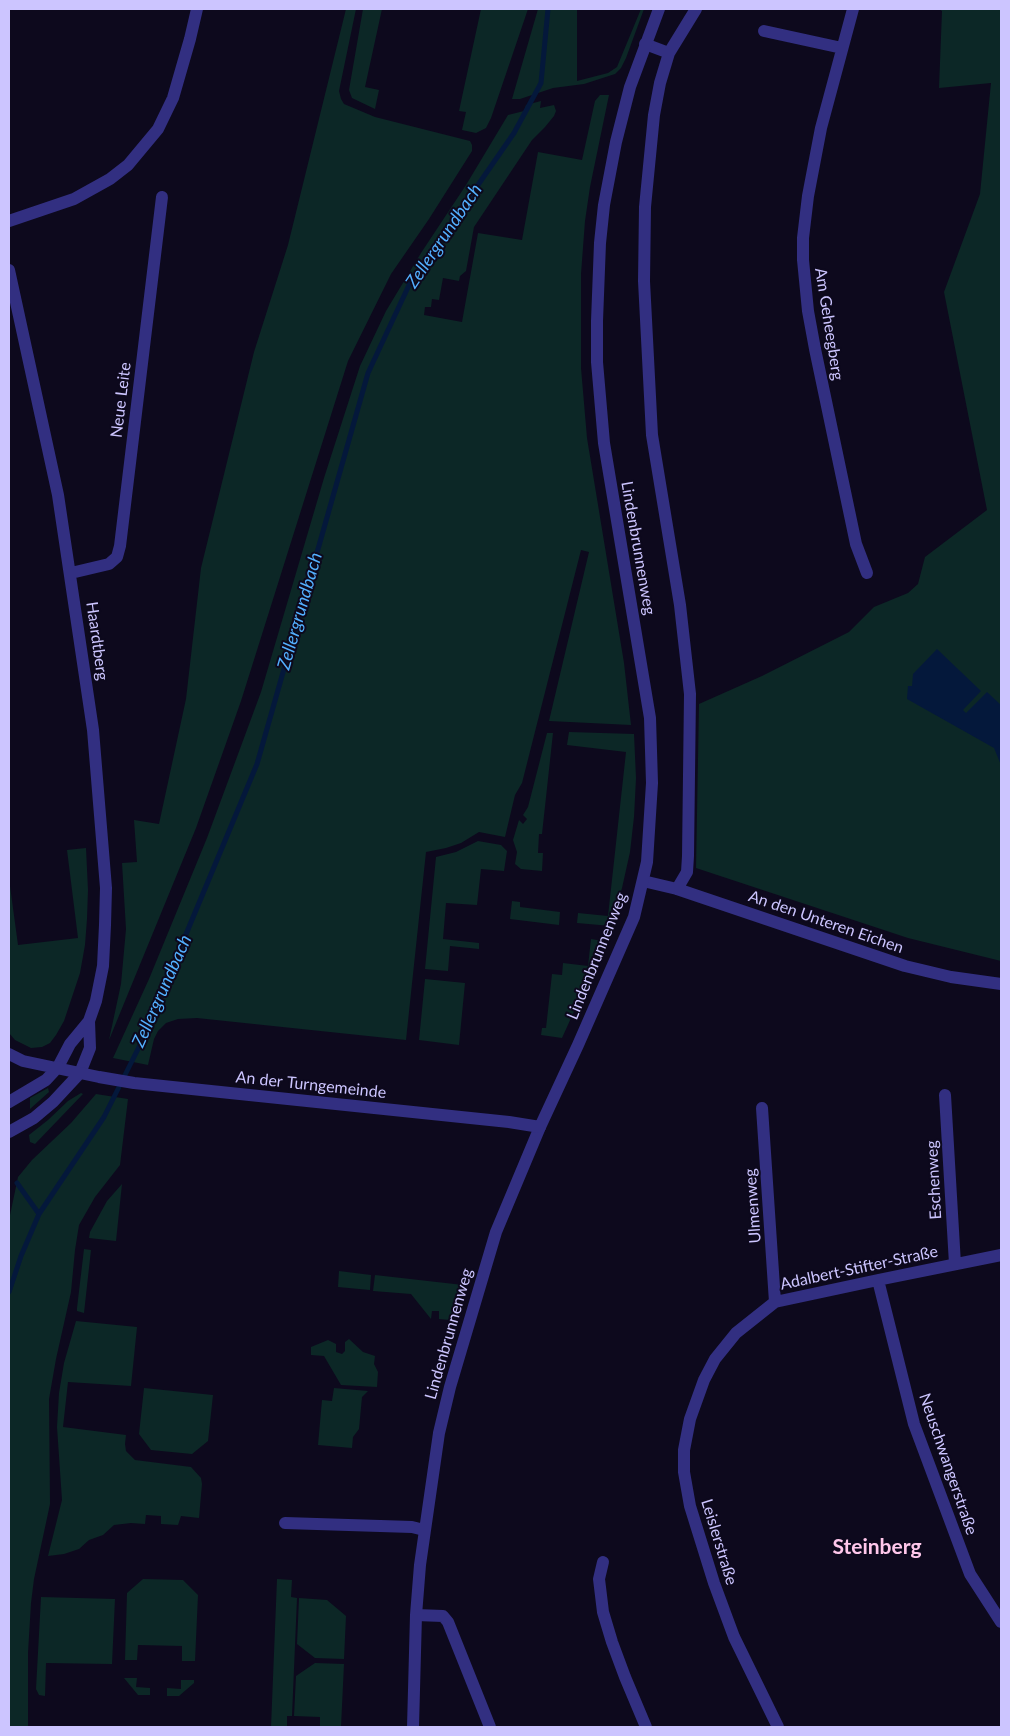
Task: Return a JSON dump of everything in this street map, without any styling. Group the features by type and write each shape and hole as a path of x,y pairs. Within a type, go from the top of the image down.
{"street":[{"path":"9,221 74,199 110,179 128,165 158,129 173,98 197,9"},
{"name":"Lindenbrunnenweg","path":"413,1727 416,1615 424,1530 439,1433 458,1359 496,1232 540,1127 631,924 644,881 647,862 651,814 652,744 650,718 604,443 597,362 598,288 604,205 616,142 630,87 659,9"},
{"path":"645,44 670,53 696,9"},
{"name":"Am Geheegberg","path":"853,9 821,128 808,196 803,238 803,260 808,310 815,349 856,544 868,573"},
{"path":"764,31 842,48"},
{"name":"Lindenbrunnenweg","path":"670,53 660,83 654,115 645,207 644,281 652,435 680,606 690,694 687,872 677,888"},
{"name":"Neue Leite","path":"71,573 109,564 117,557 120,546 162,197"},
{"name":"Haardtberg","path":"9,270 58,495 71,573 93,730 106,888 103,966 96,1001 89,1021 70,1044 58,1067"},
{"name":"An den Unteren Eichen","path":"644,881 677,888 905,966 951,977 1001,984"},
{"name":"Haardtberg","path":"80,1073 90,1048 89,1021"},
{"name":"An der Turngemeinde","path":"9,1054 23,1060 134,1083 508,1122 540,1127"},
{"path":"9,1102 46,1080 58,1067"},
{"path":"9,1132 34,1118 53,1102 80,1073"},
{"name":"Eschenweg","path":"945,1095 955,1264"},
{"name":"Ulmenweg","path":"762,1108 776,1302"},
{"name":"Adalbert-Stifter-Straße","path":"715,1359 736,1333 776,1302 1001,1255"},
{"name":"Neuschwangerstraße","path":"878,1280 914,1424 970,1574 1001,1622"},
{"name":"Leislerstraße","path":"715,1359 704,1380 690,1419 684,1450 684,1472 690,1506 717,1592 734,1637 778,1727"},
{"path":"284,1523 412,1527 424,1530"},
{"path":"603,1562 600,1579 603,1612 625,1677 646,1727"},
{"path":"416,1615 442,1616 448,1622 490,1727"}],"green space":[{"path":"346,9 356,9 339,91 344,104 375,117 470,141 472,151 391,274 348,361 241,701 196,828 109,1040 121,984 126,929 122,863 137,862 134,820 159,824 186,699 201,568 254,352 288,245"},
{"path":"363,9 382,9 365,87 379,90 375,109 352,98 349,90"},
{"path":"481,9 528,9 491,118 486,128 476,133 462,130 466,112 459,111"},
{"path":"538,9 577,9 577,81 608,73 617,67 641,9 644,9 626,58 621,68 615,74 584,84 553,88 520,99 512,99"},
{"path":"939,9 1001,9 1001,961 908,938 696,868 699,704 762,676 849,632 874,607 908,593 918,584 925,557 987,510 944,292 980,194 991,83 939,88 942,11"},
{"path":"600,95 609,95 585,221 581,274 581,368 587,438 624,663 631,725 549,721 589,552 581,550 522,783 515,795 505,837 479,832 461,843 426,852 406,1040 197,1018 178,1019 166,1023 158,1031 154,1039 148,1065 113,1058 149,979 207,838 261,692 324,478 360,366 386,311 508,115 524,111 526,105 541,101 540,108 554,105 556,111 554,116 532,140 474,227 466,271 460,276 459,281 443,278 439,300 432,299 431,307 425,307 424,315 462,322 478,233 522,240 538,152 582,160 595,101"},
{"path":"569,732 634,734 636,778 630,852 611,926 577,923 578,913 608,916 626,752 567,745"},
{"path":"547,733 553,733 542,834 539,834 538,853 543,853 542,871 521,869 515,864 517,852 513,840 519,820 523,824 527,819 523,815 528,807"},
{"path":"478,841 501,845 507,851 504,871 481,869 477,905 446,903 443,939 479,943 479,949 450,946 448,971 425,969 436,857 456,852"},
{"path":"86,848 87,919 80,973 64,1021 56,1035 50,1043 42,1047 31,1048 15,1040 9,1033 9,887 18,945 78,938 67,850"},
{"path":"512,901 520,902 520,907 560,912 559,925 510,919"},
{"path":"591,939 603,941 604,945 562,1038 541,1035 542,1028 546,1028 552,974 562,975 563,963 588,966"},
{"path":"425,979 465,983 459,1045 419,1040"},
{"path":"48,1088 49,1092 30,1109 30,1098"},
{"path":"81,1093 83,1094 35,1144 30,1142 29,1135 68,1101"},
{"path":"96,1094 128,1099 120,1165 95,1197 79,1225 71,1292 49,1399 50,1504 34,1579 31,1603 28,1653 28,1727 9,1727 9,1220 18,1177 32,1160 71,1123"},
{"path":"122,1184 116,1241 89,1238 90,1232 107,1201"},
{"path":"84,1249 91,1250 84,1313 77,1311 77,1308"},
{"path":"339,1271 371,1275 370,1290 338,1287"},
{"path":"375,1275 463,1285 453,1319 439,1319 439,1311 432,1311 431,1319 411,1294 373,1291"},
{"path":"76,1321 137,1327 131,1386 68,1382 63,1427 126,1435 126,1451 135,1460 191,1467 201,1478 202,1484 199,1518 181,1516 178,1525 161,1524 161,1516 146,1515 145,1524 114,1525 103,1535 89,1540 79,1549 64,1554 48,1556 62,1500 57,1427 59,1393 64,1363"},
{"path":"349,1339 363,1352 375,1356 374,1364 378,1372 377,1387 341,1385 324,1356 311,1355 311,1347 328,1340 336,1344 336,1352 342,1354 345,1351 345,1342"},
{"path":"144,1388 213,1395 208,1441 192,1454 151,1450 139,1434"},
{"path":"334,1388 368,1391 362,1397 359,1429 353,1437 352,1448 318,1445 322,1400 332,1401"},
{"path":"143,1579 183,1580 198,1595 195,1661 182,1661 182,1646 138,1645 137,1660 125,1660 127,1593"},
{"path":"277,1579 292,1580 291,1597 297,1598 292,1716 287,1716 287,1727 271,1727"},
{"path":"41,1597 115,1599 112,1664 46,1663 45,1696 39,1695 36,1689"},
{"path":"299,1598 327,1600 346,1616 344,1659 315,1658 297,1644"},
{"path":"315,1663 344,1664 341,1727 320,1727 320,1717 294,1716 296,1676"},
{"path":"124,1678 137,1678 136,1687 150,1688 150,1695 138,1695"},
{"path":"181,1680 194,1680 194,1683 179,1696 167,1696 167,1688 181,1689"}],"water":[{"path":"937,649 981,691 963,710 966,713 987,692 1001,705 1001,765 994,748 907,699 908,686 912,686 913,674"}],"waterway":[{"name":"Zellergrundbach","path":"39,1214 104,1117 157,1007 257,764 368,373 410,283 514,133 541,83 548,9"},
{"path":"9,1292 21,1256 39,1214 17,1183"}],"district":[{"name":"Steinberg","path":"877,1547"}]}
